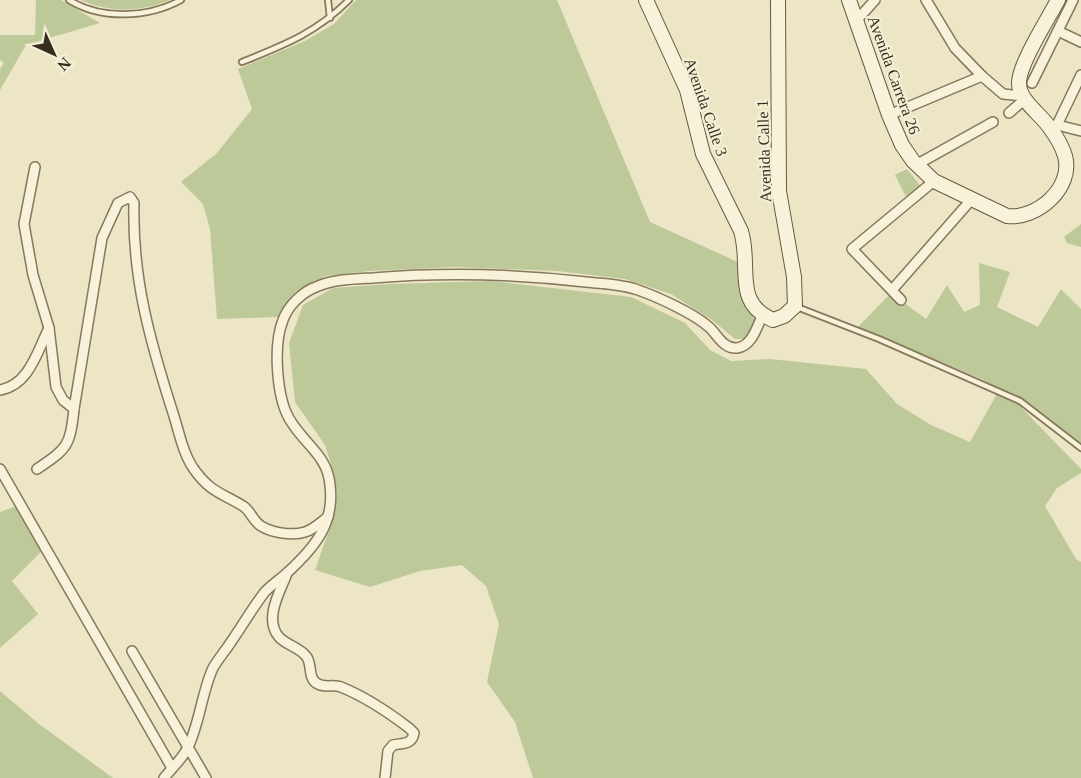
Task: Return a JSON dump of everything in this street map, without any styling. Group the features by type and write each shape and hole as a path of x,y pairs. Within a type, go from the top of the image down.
{"street":[{"name":"Avenida Calle 3","path":"646,0 687,90 703,154 741,231 745,244 746,294 756,311 762,316"},
{"name":"Avenida Calle 1","path":"778,0 779,191 794,277 795,306"},
{"name":"Avenida Carrera 26","path":"849,0 889,115 902,145 916,165 934,181 971,200"},
{"path":"856,21 874,0"},
{"path":"926,0 955,48 982,76 1003,94 1024,98"},
{"path":"892,290 971,200 1006,216 1015,217 1037,209 1055,194 1064,179 1066,174 1064,154 1053,126 1024,98 1019,81 1023,68 1058,0"},
{"path":"1032,83 1072,0"},
{"path":"1058,31 1081,42"},
{"path":"1053,126 1081,75"},
{"path":"889,115 982,76"},
{"path":"1009,112 1024,98"},
{"path":"916,165 993,122"},
{"path":"1053,126 1081,132"},
{"path":"35,167 24,224 33,274 49,328 56,387 63,400 74,409"},
{"path":"901,300 852,249 934,181"},
{"path":"37,469 61,452 71,437 102,238 118,203 130,198 134,203 133,237 137,278 156,359 182,442 194,470 210,488 245,507 251,516 264,527 291,534 307,532 328,517"},
{"path":"164,778 188,749 213,669 266,591 311,549 323,533 328,517 330,485 326,468 321,456 291,423 282,402 279,381 278,342 283,318 298,298 314,287 335,281 404,275 537,276 637,289 668,303 709,327 718,339 728,346 738,348 752,338 762,316 773,320 784,316 795,306"},
{"path":"0,390 18,383 27,372 49,328"},
{"path":"0,469 172,768"},
{"path":"287,573 274,605 274,630 280,638 305,654 310,662 311,674 319,684 338,685 369,700 414,733 409,743 393,745 388,751 385,778"},
{"path":"132,651 206,778"}],"lane":[{"path":"69,0 94,10 119,15 157,10 181,0"},
{"path":"328,0 330,18"},
{"path":"242,62 283,45 330,18 349,0"},
{"path":"795,306 879,339 1020,401 1081,448"}],"green space":[{"path":"36,0 61,0 100,23 26,45 0,90 0,69 4,63 0,60 0,35 35,35"},
{"path":"81,0 170,0 136,9 114,9"},
{"path":"356,0 557,0 650,222 740,263 743,302 755,320 745,339 735,339 712,320 671,294 625,279 557,271 455,267 369,271 326,276 296,291 278,317 217,319 210,229 203,204 181,182 217,153 252,109 238,69 305,41 334,24"},
{"path":"907,169 923,189 908,201 895,175"},
{"path":"1081,224 1081,247 1067,243 1064,237"},
{"path":"979,263 1010,272 997,307 1038,327 1061,289 1081,309 1081,449 1026,406 1014,400 1081,469 1081,473 1057,488 1045,506 1076,559 1081,562 1081,778 533,778 515,722 487,682 499,624 486,586 462,565 420,571 370,587 315,570 333,519 337,494 334,474 325,445 295,402 289,343 303,305 333,288 491,281 631,297 685,323 710,350 731,361 770,359 866,369 897,404 931,425 970,442 999,390 984,380 858,327 891,293 926,319 947,285 964,312 980,305"},
{"path":"17,506 41,552 12,581 38,614 0,648 0,512"},
{"path":"0,691 39,724 113,778 0,778"}]}
